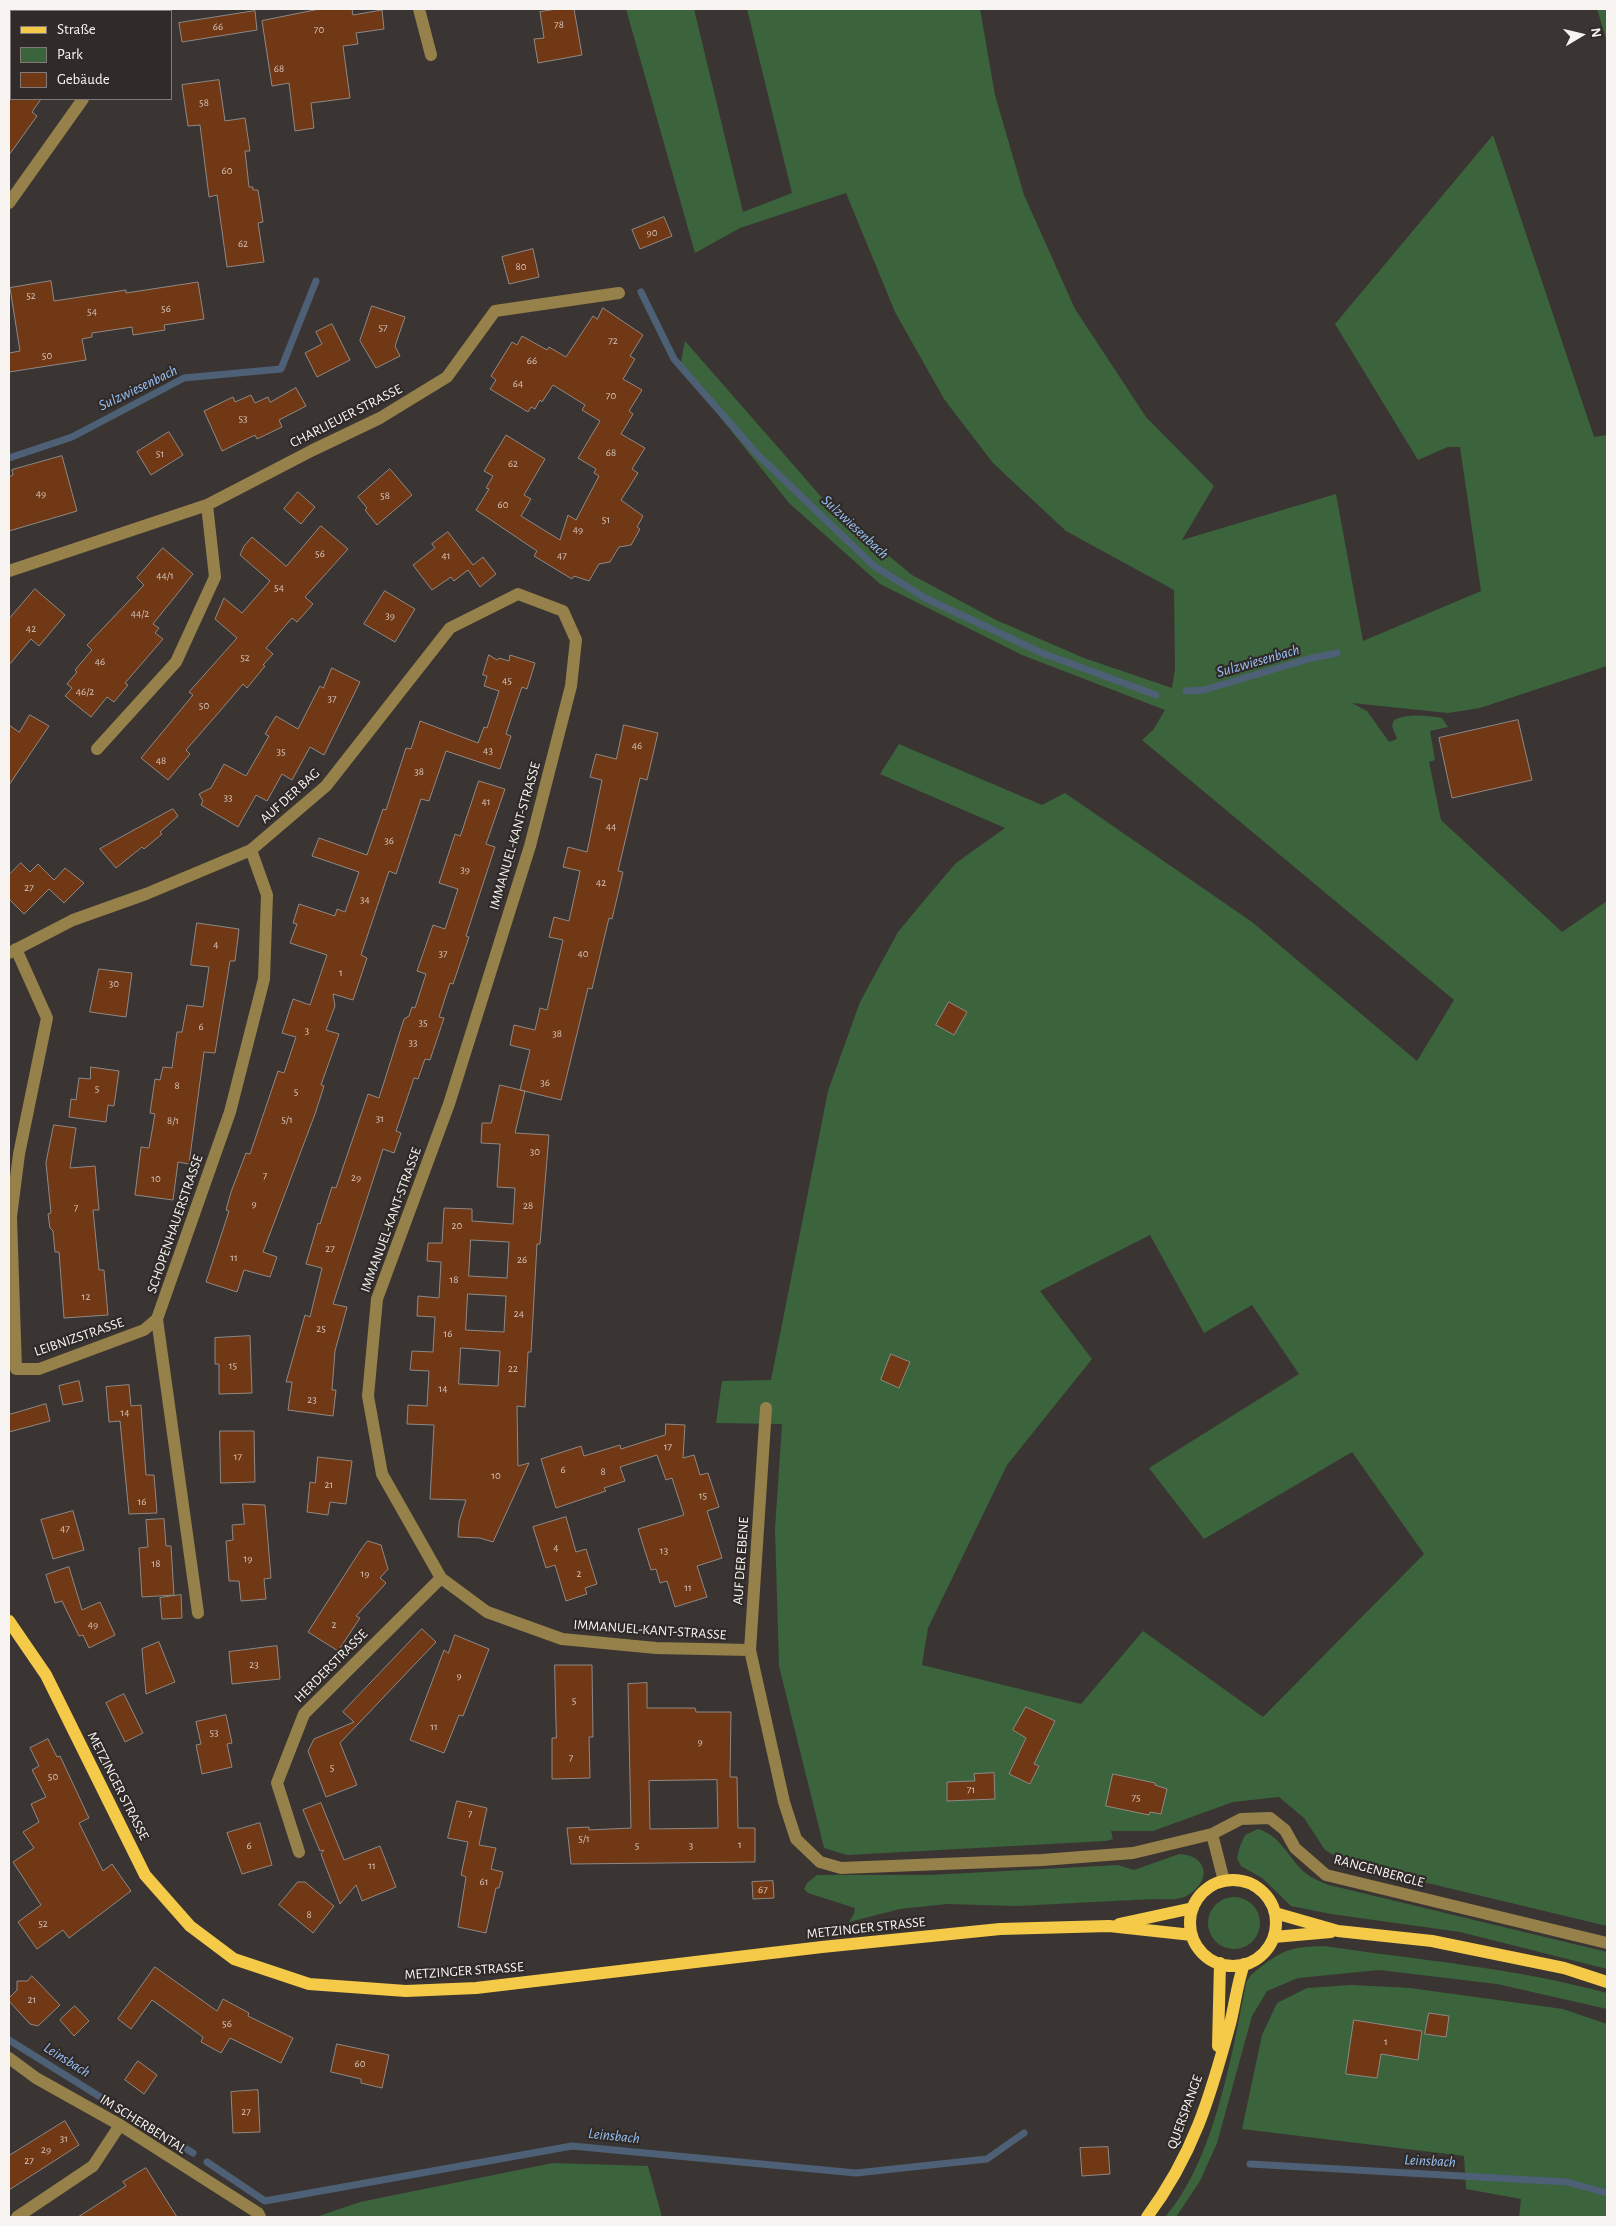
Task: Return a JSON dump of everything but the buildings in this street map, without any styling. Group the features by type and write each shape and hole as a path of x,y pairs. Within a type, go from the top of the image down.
{"main road":[{"name":"METZINGER STRASSE","path":"9,1621 46,1675 146,1875 190,1926 234,1959 309,1984 406,1991 476,1988 959,1933 1109,1926 1192,1935"},
{"path":"1238,1880 1256,1887 1270,1901 1275,1914 1274,1937 1262,1954 1244,1964 1220,1963 1203,1952 1192,1935 1191,1921 1193,1908 1206,1890 1224,1881 1238,1880"},
{"name":"METZINGER STRASSE","path":"1109,1926 1193,1908"},
{"path":"1275,1914 1338,1931 1432,1941 1564,1968 1607,1982"},
{"path":"1274,1937 1338,1931"},
{"path":"1217,2066 1220,1963"},
{"path":"1217,2066 1244,1964"},
{"name":"QUERSPANGE","path":"1147,2217 1181,2166 1195,2138 1217,2066"}],"street":[{"path":"419,9 431,54"},
{"path":"9,203 82,100"},
{"name":"CHARLIEUER STRASSE","path":"9,571 208,505 313,450 380,418 447,377 496,311 619,293"},
{"path":"97,750 176,662 216,577 208,505"},
{"name":"AUF DER BAG","path":"12,951 73,920 146,894 251,850 326,786 450,628 518,594 563,611 576,640"},
{"name":"IMMANUEL-KANT-STRASSE","path":"576,640 571,686 530,846 449,1104 377,1299 368,1396 382,1474 440,1578 487,1612 562,1639 656,1648 750,1650"},
{"name":"SCHOPENHAUERSTRASSE","path":"198,1613 157,1319 230,1112 264,979 267,895 251,850"},
{"name":"LEIBNIZSTRASSE","path":"12,951 47,1018 19,1154 11,1217 16,1368 39,1370 144,1330 157,1319"},
{"name":"AUF DER EBENE","path":"766,1408 750,1650 784,1802 796,1840 820,1862 841,1868 1042,1860 1133,1853 1212,1834"},
{"name":"HERDERSTRASSE","path":"299,1852 277,1782 304,1714 440,1578"},
{"name":"RANGENBERGLE","path":"1212,1834 1241,1819 1270,1818 1285,1830 1295,1848 1326,1875 1607,1943"},
{"path":"1212,1834 1224,1881"},
{"name":"IM SCHERBENTAL","path":"9,2058 36,2078 120,2125 260,2217"},
{"path":"18,2217 93,2166 120,2125"}],"green space":[{"path":"626,9 694,9 743,212 792,193 747,9 980,9 995,95 1024,195 1075,309 1146,417 1214,486 1182,540 1336,494 1363,641 1481,591 1460,447 1448,447 1418,460 1335,324 1493,135 1594,437 1607,435 1607,666 1480,708 1448,713 1352,703 1367,711 1389,742 1397,739 1392,726 1394,720 1412,716 1442,718 1448,727 1430,731 1435,760 1429,762 1441,820 1562,932 1607,901 1607,1926 1348,1864 1325,1850 1304,1818 1279,1797 1233,1802 1153,1831 1111,1831 1113,1839 1106,1841 847,1855 824,1848 779,1666 775,1529 782,1424 716,1423 722,1381 771,1380 828,1091 860,1002 898,932 927,897 956,863 1005,828 880,774 899,744 1042,805 1065,793 1252,922 1417,1061 1454,1000 1142,740 1153,730 1165,710 1022,655 880,584 789,503 680,367 685,341 831,508 912,575 996,620 1084,658 1172,688 1175,669 1174,590 1066,531 993,463 944,399 895,312 846,193 740,228 695,253","holes":["1150,1235 1204,1333 1252,1305 1299,1374 1149,1468 1204,1539 1352,1452 1424,1554 1263,1717 1143,1631 1081,1704 922,1665 928,1628 1007,1465 1092,1359 1040,1291"]},
{"path":"1597,9 1607,9 1607,42"},
{"path":"1258,1829 1266,1832 1278,1841 1304,1872 1325,1884 1607,1952 1607,1969 1460,1932 1331,1914 1291,1906 1262,1878 1241,1866 1237,1858 1245,1835"},
{"path":"1179,1854 1189,1855 1196,1859 1201,1864 1203,1876 1201,1883 1196,1889 1184,1897 1175,1899 1017,1906 947,1904 900,1909 849,1922 855,1908 808,1893 804,1889 807,1883 817,1875 930,1875 1118,1865 1134,1870"},
{"path":"1234,1897 1244,1899 1252,1905 1258,1913 1260,1923 1258,1933 1252,1941 1244,1947 1234,1949 1224,1947 1216,1941 1210,1933 1208,1923 1210,1913 1216,1905 1224,1899"},
{"path":"1324,1946 1467,1965 1572,1984 1607,1993 1607,2009 1497,1984 1379,1970 1298,1978 1267,1991 1252,2016 1217,2143 1200,2181 1176,2217 1165,2217 1182,2194 1196,2167 1219,2106 1246,1983 1253,1973 1284,1952 1298,1948"},
{"path":"1351,1985 1410,1988 1563,2009 1607,2024 1607,2217 1519,2217 1521,2199 1466,2189 1464,2156 1242,2129 1262,2035 1277,2003 1307,1988"},
{"path":"553,2163 648,2166 662,2217 316,2217 360,2202"}],"waterway":[{"name":"Sulzwiesenbach","path":"9,458 72,437 184,378 281,369 316,281"},
{"name":"Sulzwiesenbach","path":"641,292 674,359 757,454 874,566 925,598 1042,653 1156,695"},
{"name":"Sulzwiesenbach","path":"1186,691 1204,690 1312,658 1337,653"},
{"name":"Leinsbach","path":"9,2040 110,2103"},
{"name":"Leinsbach","path":"129,2114 193,2153"},
{"name":"Leinsbach","path":"207,2162 265,2201 572,2146 856,2173 987,2159 1024,2133"},
{"name":"Leinsbach","path":"1250,2164 1567,2182 1607,2193"}]}
